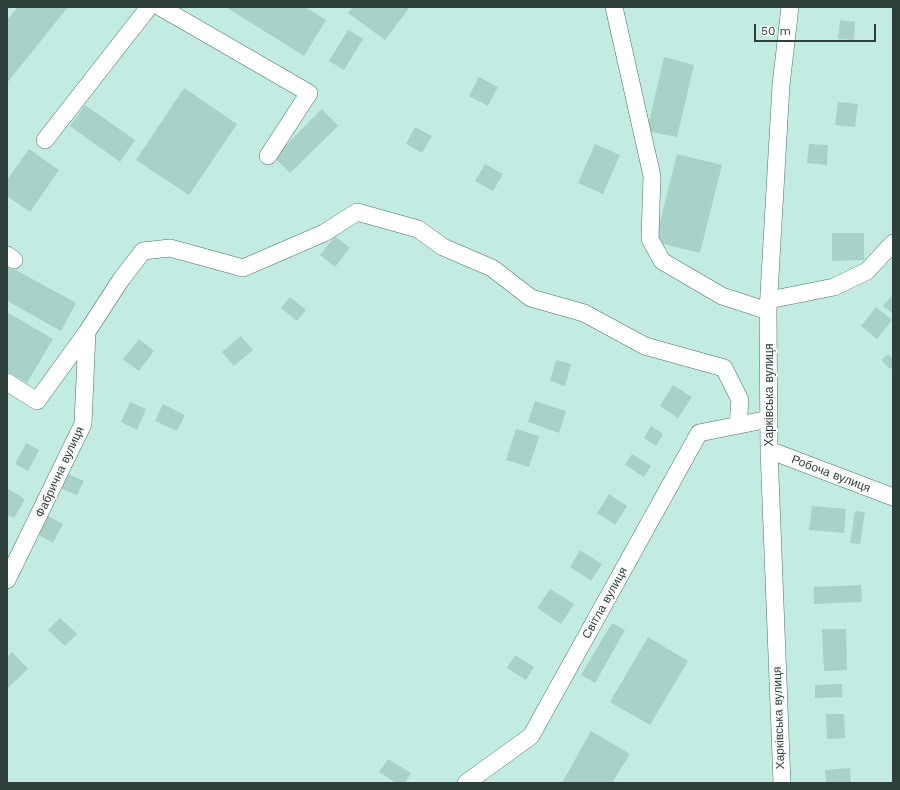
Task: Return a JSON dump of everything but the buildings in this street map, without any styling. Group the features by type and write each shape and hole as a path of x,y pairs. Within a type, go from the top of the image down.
{"street":[{"path":"45,140 149,7"},
{"path":"160,7 309,93 268,156"},
{"path":"614,7 652,176 650,238 662,261 722,296 769,305 834,287 867,270 893,243"},
{"name":"Харківська вулиця","path":"782,783 769,450 769,305 781,85 790,7"},
{"path":"7,382 37,401 87,332 120,281 143,251 170,248 243,268 324,233 357,212 418,229 443,247 492,268 531,298 584,313 646,346 724,368 740,400 738,425"},
{"name":"Фабрична вулиця","path":"7,580 83,424 87,332"},
{"name":"Світла вулиця","path":"466,783 531,736 699,434 769,419"},
{"name":"Робоча вулиця","path":"769,450 893,497"}]}
